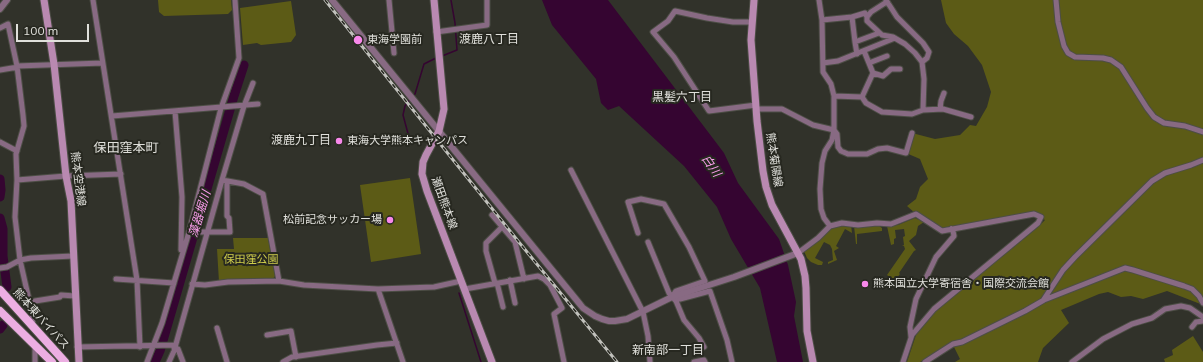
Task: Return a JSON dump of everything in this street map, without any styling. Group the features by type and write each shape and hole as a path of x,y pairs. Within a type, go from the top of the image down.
{"highway":[{"name":"熊本東バイパス","path":"0,290 65,362"},
{"name":"熊本東バイパス","path":"0,311 52,362"}],"main road":[{"name":"熊本空港線","path":"44,0 54,64 66,176 71,201 79,362"},
{"name":"瀬田熊本線","path":"434,0 444,109 439,131 426,155 422,167 422,174 427,191 492,362"},
{"name":"熊本菊陽線","path":"754,0 751,40 762,165 766,187 772,205 798,253 805,276 807,331 813,362"}],"street":[{"path":"0,9 7,0"},
{"path":"93,0 137,280 140,347"},
{"path":"147,362 162,323 181,256 190,232 222,108 239,58 235,0"},
{"path":"332,0 582,308 602,319 615,322 627,319 643,312 663,300 734,277 788,257 798,253 818,238 830,226 842,223 858,225 877,223 892,224 916,214 942,231 1034,214 1041,217 1038,223 934,309 912,335 904,362"},
{"path":"389,0 394,53"},
{"path":"436,32 487,25 487,0"},
{"path":"819,0 822,20 823,72 831,84 834,96 834,130 832,140 823,157 821,169 821,209 824,218 830,226"},
{"path":"1056,0 1058,22 1064,46 1068,53 1075,57 1103,58 1111,60 1121,67 1147,108 1154,116 1164,122 1185,126 1203,132"},
{"path":"866,16 887,1 897,16 923,43 929,52 927,58 922,62"},
{"path":"752,22 733,22 675,11 668,20 653,32 674,57 709,111 756,107 782,109 813,125 834,130 837,134 838,147 841,151 848,154 867,154 882,148 906,153 912,133"},
{"path":"822,20 852,17 865,13 867,21 879,33 895,38 905,44 922,62 924,79 924,110"},
{"path":"852,17 857,54"},
{"path":"0,28 8,24 18,66 24,126 16,154 17,180 15,217 20,260 34,328"},
{"path":"855,42 879,33"},
{"path":"823,64 838,61 895,38"},
{"path":"862,97 873,73 864,51"},
{"path":"869,63 887,56"},
{"path":"0,70 18,66 103,63"},
{"path":"873,73 883,76 891,69 900,68"},
{"path":"169,362 175,346 207,232 224,180 244,106 253,83"},
{"path":"940,109 944,93"},
{"path":"834,96 862,97 866,102 882,112 912,114 924,110 940,109 970,117"},
{"path":"112,116 258,104"},
{"path":"175,111 182,196 181,256"},
{"path":"0,142 17,151"},
{"path":"1044,300 1063,270 1152,181 1165,173 1203,160"},
{"path":"571,170 643,312 648,336 650,362"},
{"path":"17,180 121,174"},
{"path":"190,232 230,232 224,180"},
{"path":"224,180 244,184 263,194 279,281"},
{"path":"638,233 628,202 641,200 664,204 689,247 705,281 676,291 672,297"},
{"path":"492,215 514,242 524,279"},
{"path":"502,227 486,242 486,251 503,307"},
{"path":"911,338 910,326 916,299 936,257 954,236 951,229"},
{"path":"648,242 669,293 676,301 684,320 699,338 704,347"},
{"path":"0,268 6,267 20,260 31,258 73,256"},
{"path":"925,362 953,344 962,342 1025,312 1044,300 1125,268 1184,286 1199,296 1203,303"},
{"path":"465,289 538,276 544,279 550,285 562,308 554,314 564,362"},
{"path":"116,279 174,283"},
{"path":"510,280 515,303"},
{"path":"192,284 205,285 228,282 279,281 304,285 378,289 434,287 461,281"},
{"path":"378,289 403,362"},
{"path":"672,297 680,299 710,291 727,340 732,362"},
{"path":"30,305 35,301 60,297 61,295 75,296"},
{"path":"1072,362 1103,339 1132,324 1152,318 1165,309 1181,306 1190,308 1203,317"},
{"path":"1192,327 1196,322 1203,321"},
{"path":"217,328 227,362"},
{"path":"267,335 291,331 296,357"},
{"path":"284,362 296,357 397,343"},
{"path":"34,362 35,345"},
{"path":"78,347 175,346"},
{"path":"175,346 178,349 183,362"},
{"path":"694,362 704,360 705,362"}],"green space":[{"path":"158,0 231,0 232,10 228,14 164,16 159,12"},
{"path":"941,0 1203,0 1203,305 1167,291 1143,299 1131,296 1121,297 1108,292 1099,294 1061,310 1069,323 1043,348 1038,362 955,362 960,359 953,345 920,362 907,362 916,335 935,311 1045,220 1034,214 942,231 916,214 907,206 916,199 920,187 928,179 920,159 906,153 912,133 935,139 960,135 970,125 976,126 987,107 991,92 982,65 968,46 954,34 946,23"},
{"path":"291,1 296,35 291,42 243,45 240,8"},
{"name":"松前記念サッカー場","path":"410,178 421,254 371,262 360,185"},
{"path":"915,218 924,222 918,226 916,235 909,241 916,250 899,273 900,274 896,279 899,280 897,282 887,275 905,249 902,245 904,245 904,229 895,230 896,238 894,239 894,244 891,245 887,226 898,225"},
{"path":"841,224 851,225 852,233 845,229 836,246 839,248 834,251 837,260 828,264 828,262 833,260 832,249 830,245 824,242 815,258 823,262 822,265 811,262 807,258 803,249 819,241 832,227"},
{"path":"878,225 882,228 882,231 857,234 856,244 854,226"},
{"name":"保田窪公園","path":"233,238 268,238 275,276 273,279 219,282 217,249 234,249"},
{"path":"1193,336 1203,352 1203,362 1165,362 1164,359 1173,355 1172,350"}],"water":[{"name":"白川","path":"542,0 608,0 724,153 738,183 779,239 788,265 796,302 794,316 803,362 777,362 760,288 731,239 717,207 684,166 619,106 608,110 601,103 596,79 552,25"}],"waterway":[{"path":"442,56 457,50 455,23 451,0"},
{"path":"412,96 415,94 424,64 436,58"},
{"name":"藻器堀川","path":"155,362 160,351 244,65"},
{"path":"410,99 405,106 403,115 410,141"},
{"path":"0,179 0,197"},
{"path":"0,218 3,229 3,256 7,287"},
{"path":"459,293 481,362"},
{"path":"0,329 3,325"}],"railway":[{"path":"325,0 617,362"}],"place":[{"name":"東海学園前","path":"358,40"},
{"name":"東海大学熊本キャンパス","path":"339,141"},
{"name":"松前記念サッカー場","path":"390,220"},
{"name":"熊本国立大学寄宿舎・国際交流会館","path":"865,284"}],"district":[{"name":"渡鹿八丁目","path":"489,39"},
{"name":"黒髪六丁目","path":"682,97"},
{"name":"渡鹿九丁目","path":"301,140"},
{"name":"保田窪本町","path":"126,148"},
{"name":"新南部一丁目","path":"668,350"}]}
